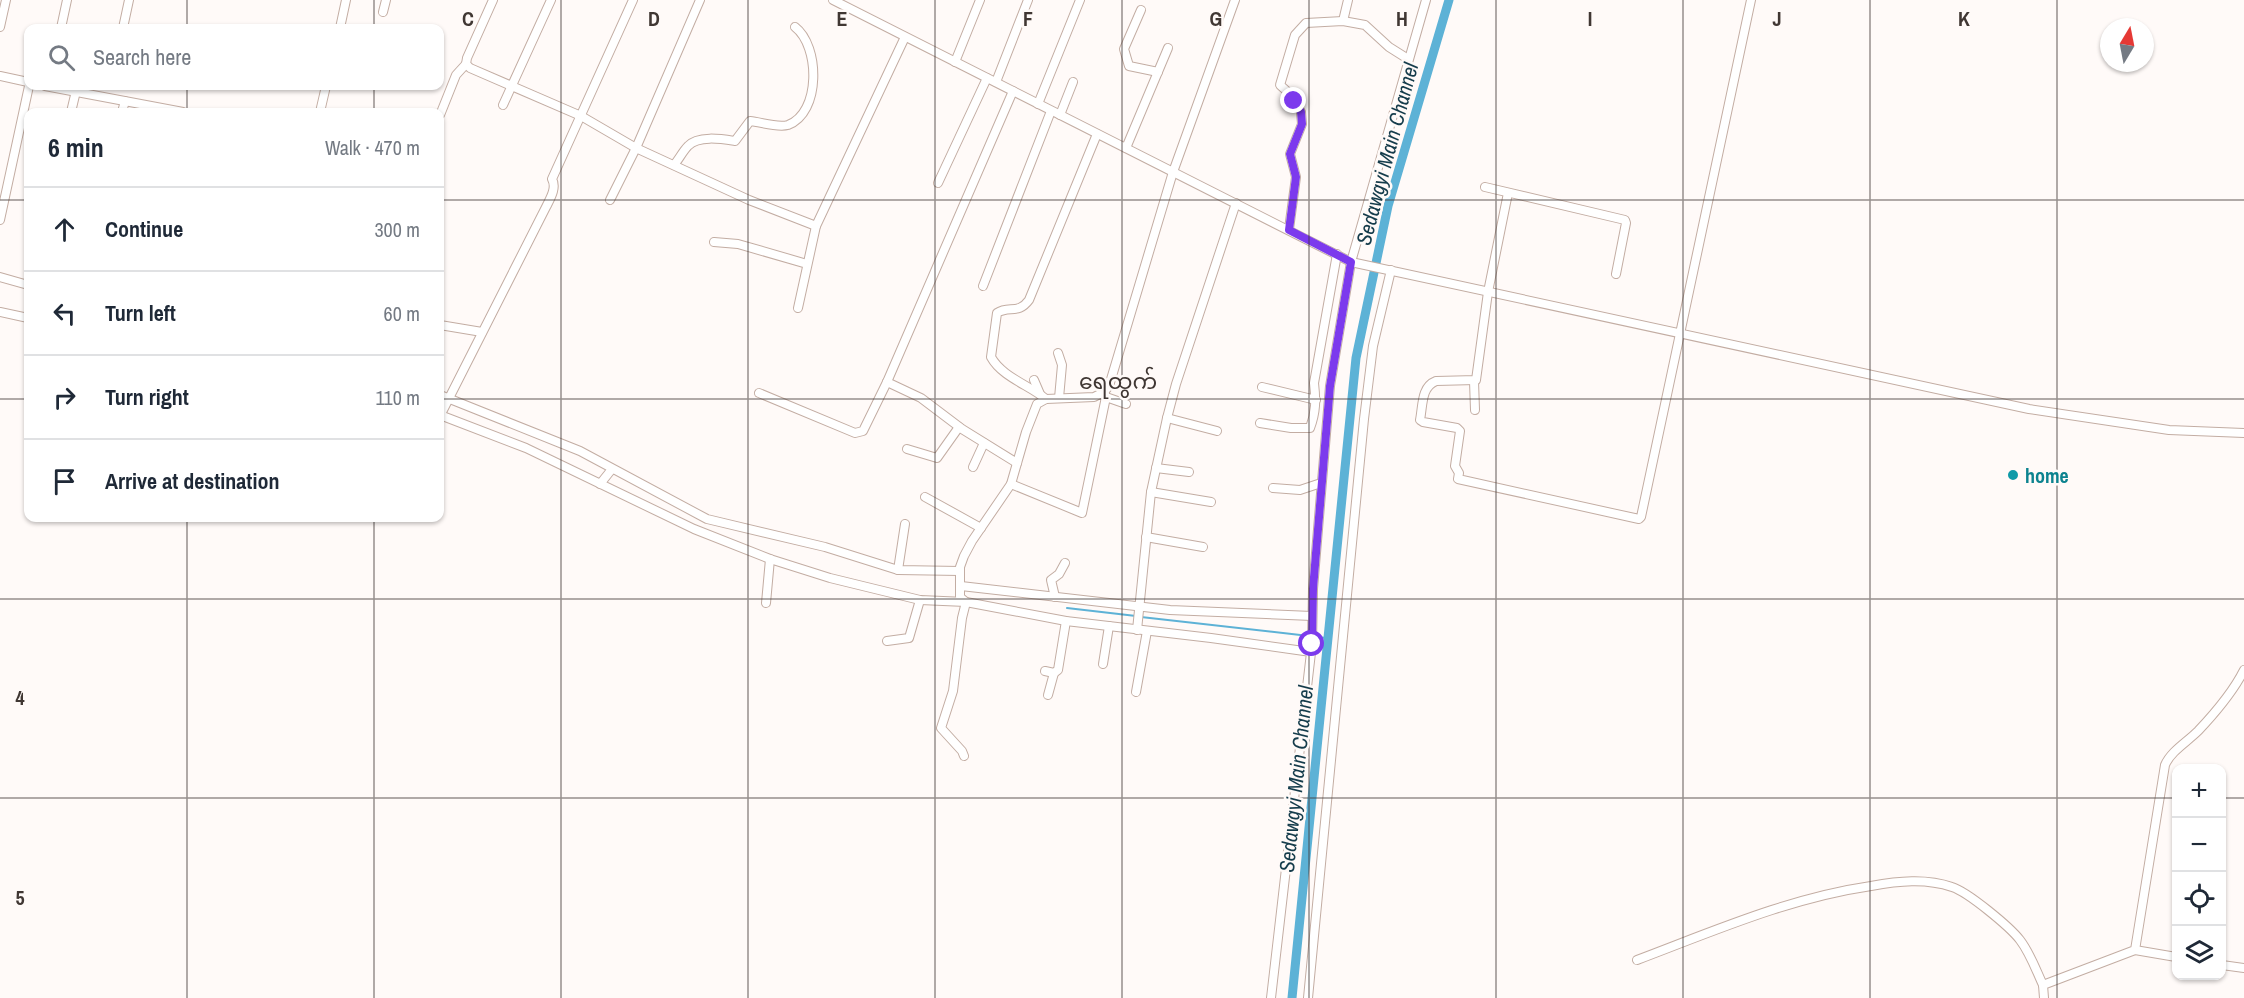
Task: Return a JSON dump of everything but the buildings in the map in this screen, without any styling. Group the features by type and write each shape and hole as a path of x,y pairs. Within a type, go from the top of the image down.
{"street":[{"path":"0,27 6,0"},
{"path":"62,24 67,0"},
{"path":"124,24 129,0"},
{"path":"341,24 346,0"},
{"path":"383,12 386,0"},
{"path":"443,108 456,75 466,64 493,0"},
{"path":"502,105 551,0"},
{"path":"633,0 552,179 553,192 482,332 444,397 580,451 707,519 825,547 898,570 960,571"},
{"path":"610,200 636,148 700,0"},
{"path":"832,0 1355,263 2029,409 2169,430 2244,433"},
{"path":"955,62 980,0"},
{"path":"996,82 1028,0"},
{"path":"1038,104 1080,0"},
{"path":"1011,484 1082,513 1105,395 1173,172 1235,0"},
{"path":"1343,21 1348,0"},
{"path":"1271,998 1313,629 1321,483 1330,386 1355,263 1408,59 1426,0"},
{"path":"1474,381 1436,381 1428,385 1420,420 1457,428 1460,431 1455,466 1459,473 1458,479 1639,519 1641,517 1751,0"},
{"path":"1141,10 1124,49 1129,66 1158,72"},
{"path":"1289,230 1296,177 1290,154 1302,124 1301,112 1290,94 1280,85 1295,35 1300,27 1306,23 1343,21 1365,26 1389,47 1408,59"},
{"path":"674,165 689,144 696,141 721,139 735,141 750,121 786,126 799,119 812,94 814,76 808,41 795,27"},
{"path":"798,308 816,226 905,37"},
{"path":"1126,148 1168,48"},
{"path":"466,64 483,74 580,116 636,148 749,200 816,226"},
{"path":"0,76 24,83"},
{"path":"938,183 987,78"},
{"path":"1060,115 1073,82"},
{"path":"0,220 28,90"},
{"path":"70,90 156,108"},
{"path":"110,97 111,90"},
{"path":"321,108 325,90"},
{"path":"72,108 76,91"},
{"path":"759,393 859,433 863,431 887,382 1013,91"},
{"path":"123,108 125,101"},
{"path":"983,286 1051,111"},
{"path":"1097,134 1029,300 1018,309 1004,309 997,313 992,357 994,363 1006,374 1043,397 1105,395 1126,404"},
{"path":"1485,187 1625,220 1616,274"},
{"path":"1475,410 1474,381 1476,380 1488,292 1508,193"},
{"path":"1137,628 1151,492 1167,418 1236,203"},
{"path":"714,242 738,244 807,264"},
{"path":"1260,423 1291,428 1310,428 1316,400 1314,383 1337,254"},
{"path":"1308,998 1364,419 1373,346 1389,270"},
{"path":"0,277 24,284"},
{"path":"0,312 24,317"},
{"path":"444,327 482,332"},
{"path":"1058,353 1062,365 1059,398"},
{"path":"1034,380 1043,397"},
{"path":"887,382 921,398 959,427 1017,463"},
{"path":"1314,383 1330,386"},
{"path":"1263,387 1316,400"},
{"path":"964,756 942,730 941,724 953,691 962,618 960,567 981,528 1011,484 1034,410 1043,397"},
{"path":"444,417 526,448 694,529 770,559 830,578 920,600 962,594 1055,597 1139,609 1312,616"},
{"path":"1167,418 1217,431"},
{"path":"907,449 938,458 959,427"},
{"path":"973,467 984,443"},
{"path":"1156,468 1189,472"},
{"path":"600,484 612,469"},
{"path":"1273,488 1300,490 1321,483"},
{"path":"1151,492 1211,502"},
{"path":"925,497 981,528"},
{"path":"898,570 905,524"},
{"path":"1146,537 1203,547"},
{"path":"766,603 770,559"},
{"path":"1055,597 1051,580 1059,574 1065,563"},
{"path":"962,594 1066,621 1108,627 1137,628 1147,632 1311,648"},
{"path":"886,641 909,638 920,600"},
{"path":"1048,695 1049,672 1057,672 1059,666 1066,621"},
{"path":"1103,664 1108,627"},
{"path":"1136,692 1147,632"},
{"path":"2134,950 2164,765 2170,756 2211,716 2231,692 2244,670"},
{"path":"1637,960 1789,903 1841,890 1898,881 1929,881 1953,887 1969,895 2017,936 2043,985 2044,998"},
{"path":"2043,985 2134,950 2172,956"},
{"path":"2226,966 2244,968"}],"waterway":[{"name":"Sedawgyi Main Channel","path":"1292,998 1356,358 1388,206 1449,0"},
{"path":"1067,608 1136,616"},
{"path":"1141,617 1309,636"},
{"path":"1314,637 1328,638"}],"place":[{"name":"home","path":"2013,475"}],"district":[{"name":"ရေထွက်","path":"1118,381"}],"route":[{"path":"1294,101 1301,112 1302,124 1290,154 1296,177 1289,230 1351,262 1330,386 1313,589 1312,644"}]}
